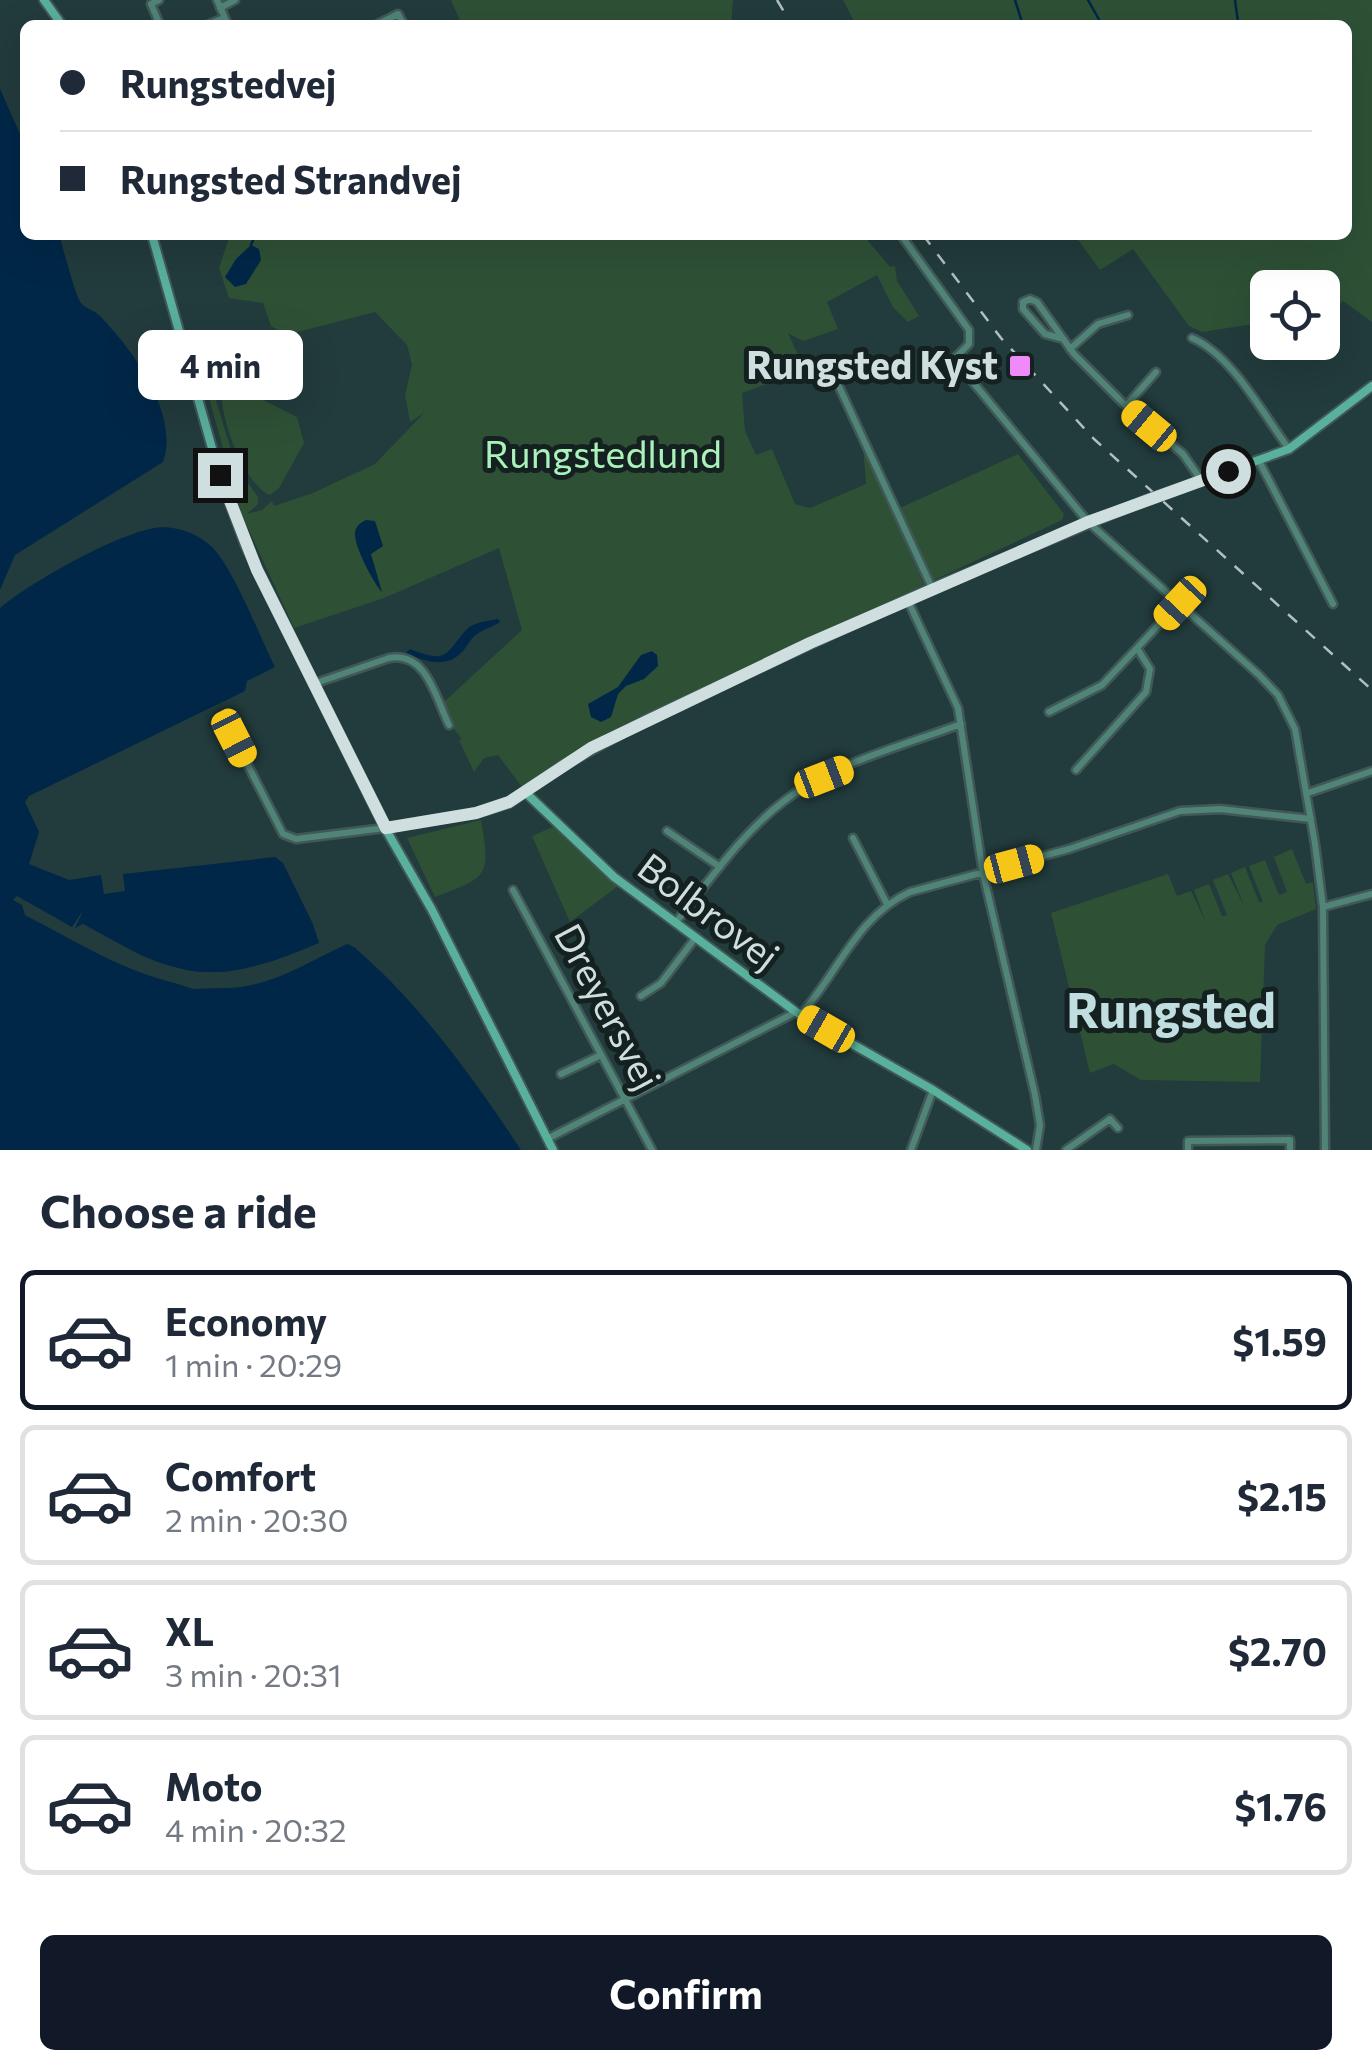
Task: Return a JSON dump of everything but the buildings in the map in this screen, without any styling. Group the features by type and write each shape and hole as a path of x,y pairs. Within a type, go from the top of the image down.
{"main road":[{"path":"153,240 219,473 236,520 313,684 553,1150"},
{"path":"386,828 488,810 526,792 564,764 647,719 907,599 1088,522 1289,449 1372,386"},
{"name":"Bolbrovej","path":"526,792 614,877 798,1013 933,1090 1027,1150"}],"street":[{"path":"158,20 150,4 159,0"},
{"path":"219,4 235,0"},
{"path":"905,240 969,330 969,344 954,360 1088,522 1278,695 1295,729 1308,792 1322,906 1325,1150"},
{"path":"1060,338 1045,334 1023,309 1024,302 1037,302 1070,349 1126,406 1183,454 1201,480"},
{"path":"1070,349 1098,324 1128,315"},
{"path":"1192,338 1208,344 1226,362 1289,449"},
{"path":"1126,406 1156,372"},
{"path":"836,380 932,588"},
{"path":"1259,461 1333,604"},
{"path":"907,599 958,708 982,873 1036,1095 1040,1124 1036,1150"},
{"path":"1049,712 1102,685 1180,603"},
{"path":"1076,770 1146,692 1150,670 1137,648"},
{"path":"313,684 390,658 414,660 422,668 449,726"},
{"path":"676,922 764,817 806,786 961,724"},
{"path":"234,738 283,834 296,839 386,828"},
{"path":"1308,792 1372,771"},
{"path":"547,1139 798,1013 826,984 865,924 887,904 910,892 1069,849 1180,810 1312,819"},
{"path":"667,830 720,867"},
{"path":"853,838 887,904"},
{"name":"Dreyersvej","path":"513,890 652,1150"},
{"path":"1322,906 1372,894"},
{"path":"641,996 661,983 696,937"},
{"path":"562,1074 601,1055"},
{"path":"911,1150 933,1090"},
{"path":"1066,1150 1102,1122 1110,1119 1118,1128"},
{"path":"1256,1150 1257,1140"},
{"path":"1188,1150 1188,1141 1257,1140 1290,1140 1290,1149"}],"green space":[{"path":"451,0 733,0 731,20 460,20"},
{"path":"843,0 1372,0 1372,322 1343,301 1340,303 1340,270 1250,270 1250,325 1202,332 1189,326 1133,249 1100,270 1077,240 1352,240 1352,20 853,20"},
{"name":"Rungstedlund","path":"228,240 867,240 890,267 895,266 897,281 919,316 908,322 893,307 877,275 827,302 838,329 803,341 788,333 799,357 819,365 742,393 745,431 756,455 772,449 795,504 810,508 866,484 863,446 924,585 670,704 522,787 498,755 484,758 474,772 443,703 522,630 499,548 384,598 294,628 241,513 203,376 212,373 217,378 214,394 232,453 258,497 258,504 247,514 262,510 272,501 274,506 313,493 375,464 424,413 410,422 405,395 412,365 407,345 375,312 286,335 271,326 263,303 229,298 219,268"},
{"path":"279,341 294,359 285,363 283,369 291,392 274,397 227,371 223,360"},
{"path":"222,379 297,417 304,443 279,488 270,495 259,488 240,461 223,408"},
{"path":"1018,454 1064,514 1062,520 932,581 900,508"},
{"path":"481,820 485,853 482,872 466,885 435,897 407,838"},
{"path":"555,826 618,886 570,922 532,836"},
{"path":"1292,849 1306,884 1313,882 1316,909 1277,925 1265,945 1260,1082 1141,1080 1114,1064 1090,1073 1051,913 1168,874 1177,896 1191,891 1206,923 1194,890 1209,884 1222,916 1227,915 1213,880 1228,874 1245,908 1231,873 1245,867 1259,902 1263,902 1249,866 1265,860 1279,895 1287,892 1274,857"}],"water":[{"path":"0,89 20,134 20,240 60,240 81,303 113,330 150,383 165,424 166,443 163,462 15,555 0,590"},
{"path":"251,245 259,249 261,260 246,284 235,287 225,277"},
{"path":"366,520 375,521 383,546 371,554 382,592 364,563 355,538 357,527"},
{"path":"164,527 203,539 221,558 275,667 247,681 245,691 29,796 25,802 39,832 29,864 69,880 101,875 104,894 125,891 123,874 275,857 283,863 319,943 251,967 198,972 146,957 83,924 74,931 25,915 128,968 183,985 211,988 268,981 347,944 354,947 444,1042 521,1150 0,1150 0,608 103,546"},
{"path":"498,619 500,622 475,636 448,661 427,661 406,653 410,649 439,656 449,651 469,627"},
{"path":"652,651 657,655 658,666 618,694 611,717 601,722 591,717 588,704 618,687 641,655"}],"pier":[{"path":"17,896 72,927 84,909 75,928 83,924 151,961 194,972 239,972 319,943 321,948 269,970 209,978 149,965 81,929 77,935 135,964 193,984 241,982 322,951 294,969 262,982 193,989 133,969 25,915 22,905 13,900"}],"waterway":[{"path":"1015,0 1021,20"},
{"path":"1088,0 1099,20"},
{"path":"1235,0 1238,20"},
{"path":"251,245 253,240"}],"railway":[{"path":"777,0 789,20"},
{"path":"927,240 1001,338 1094,439 1372,690"}],"place":[{"name":"Rungsted Kyst","path":"1020,366"}],"district":[{"name":"Rungsted","path":"1171,1011"}],"route":[{"path":"220,475 257,570 386,828 476,813 509,802 591,748 810,643 1088,522 1228,471"}]}
